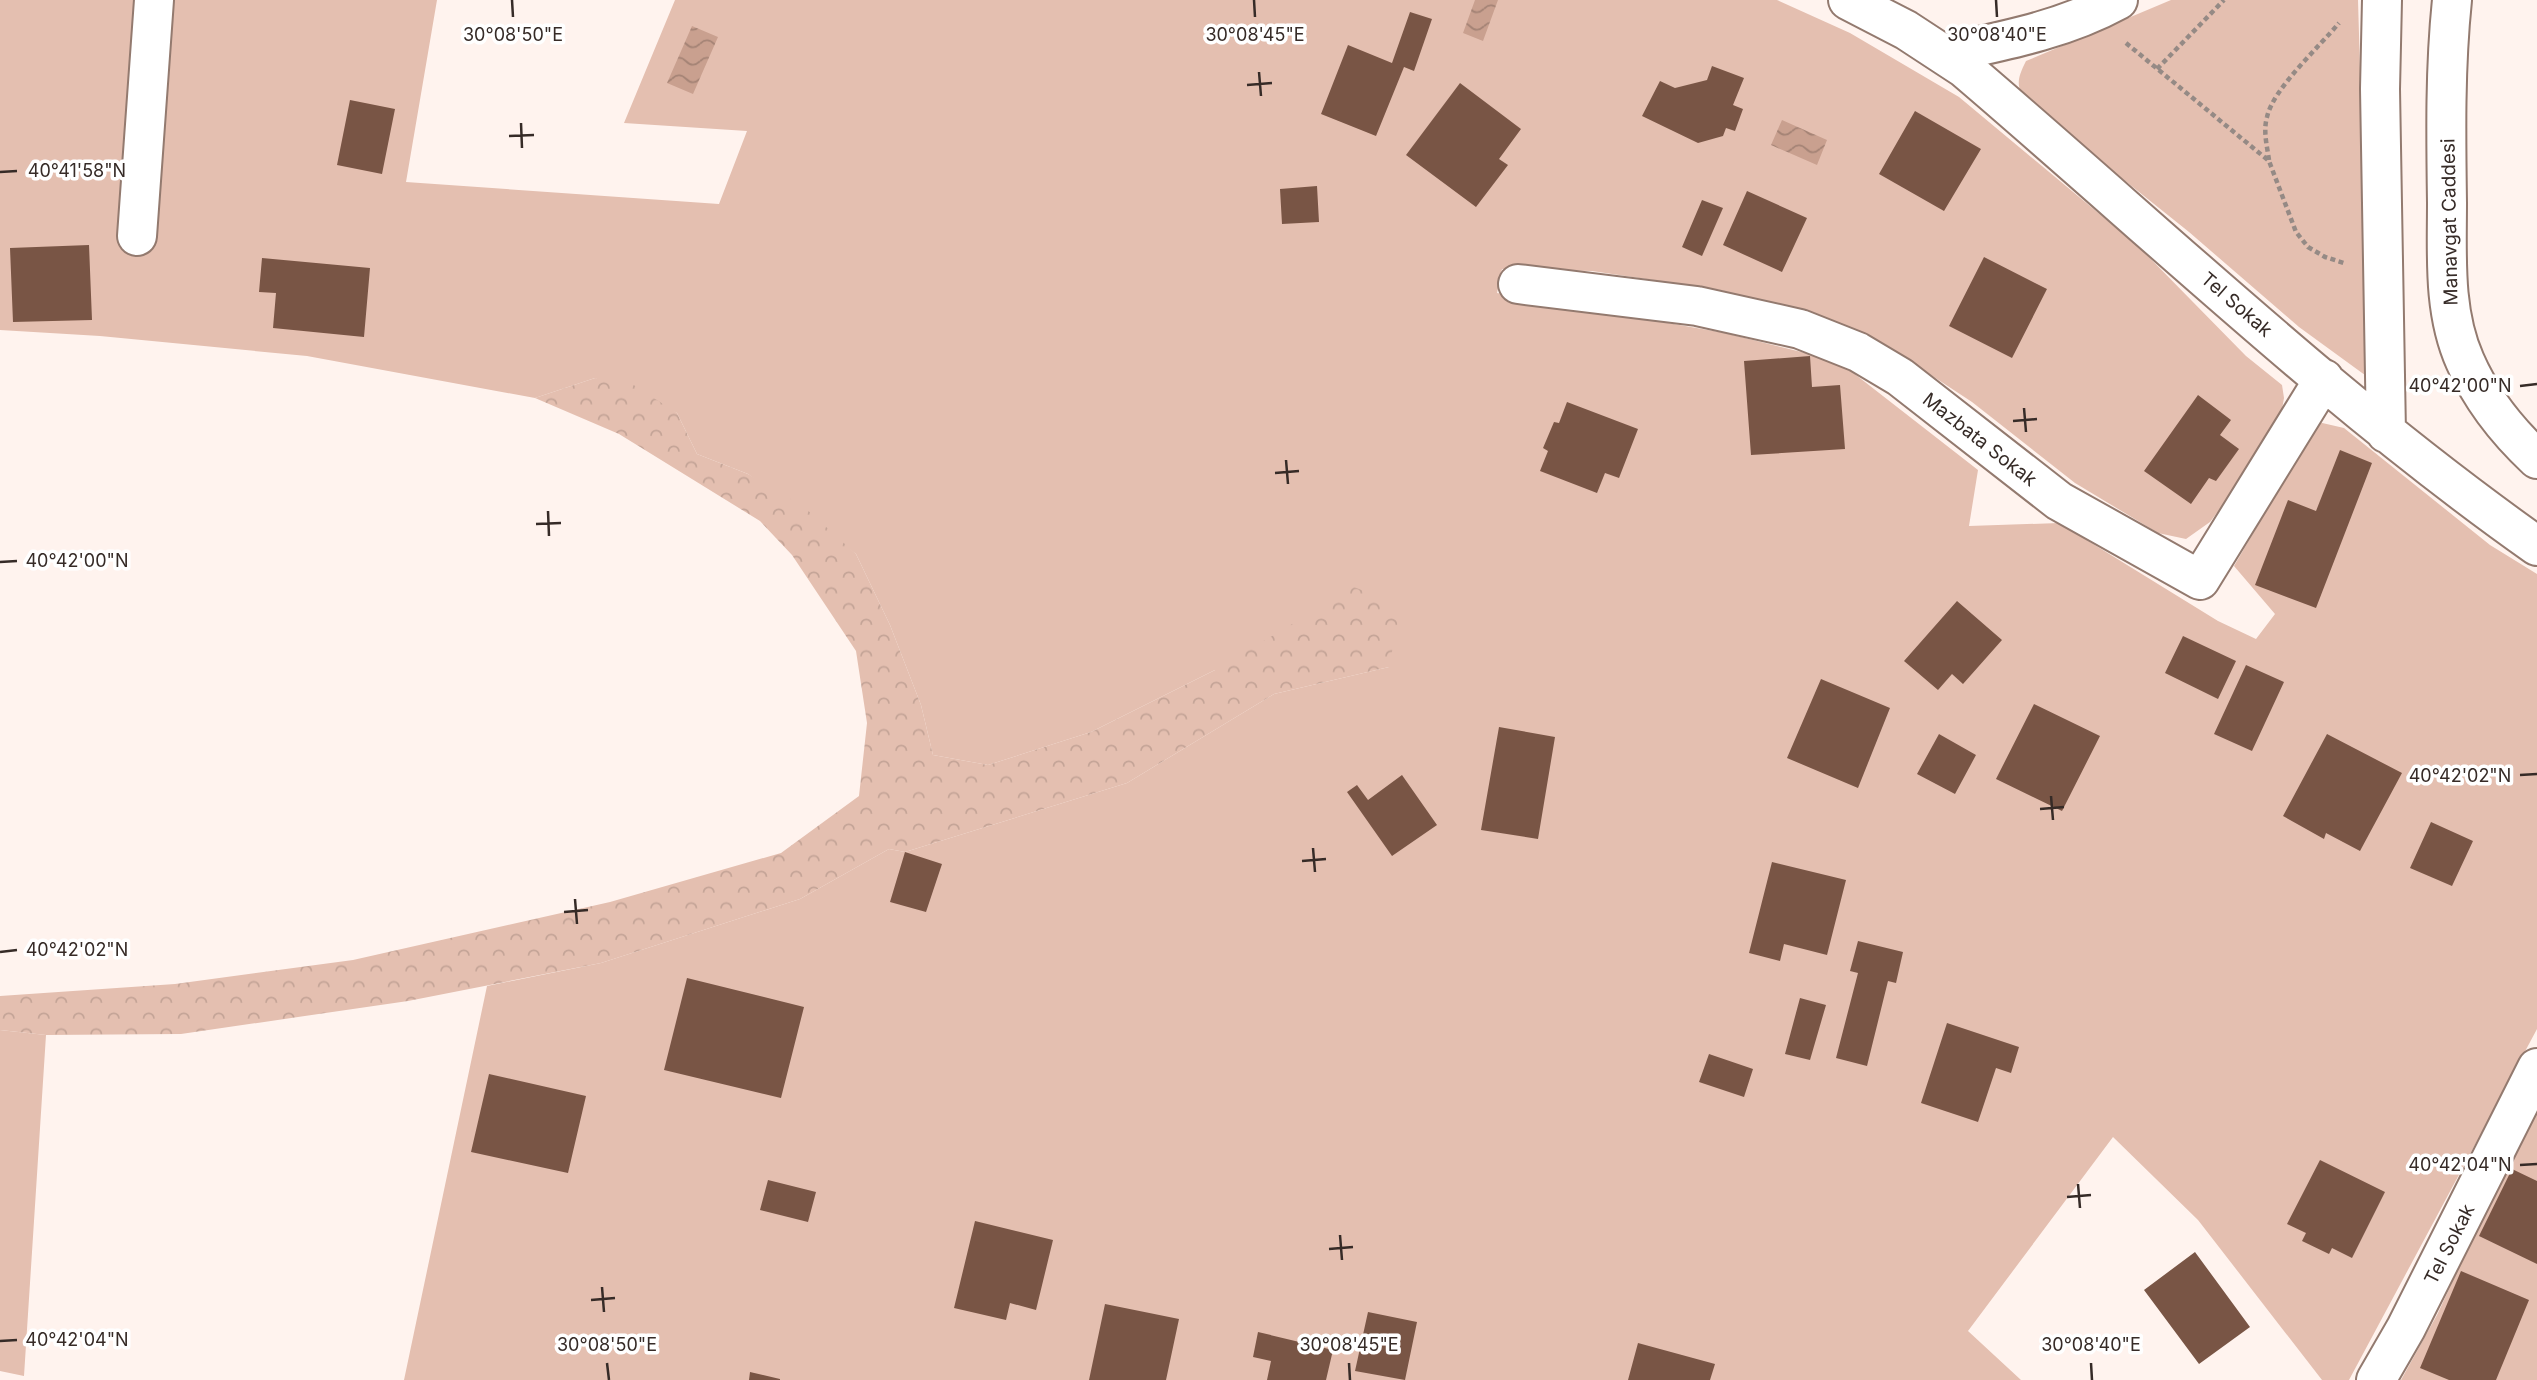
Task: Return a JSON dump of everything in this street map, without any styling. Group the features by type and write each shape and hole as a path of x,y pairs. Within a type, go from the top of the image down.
{"street":[{"path":"137,236 154,0"},
{"path":"1848,0 1906,30 1943,54 2041,32 2107,6"},
{"path":"2382,0 2380,89 2386,433"},
{"name":"Manavgat Caddesi","path":"2452,0 2446,160 2451,315 2464,360 2487,401 2515,438 2537,459"},
{"name":"Tel Sokak","path":"1943,54 1975,77 2386,433 2463,494 2537,546"},
{"name":"Mazbata Sokak","path":"1518,284 1697,306 1800,328 1858,352 1900,377 2059,500 2200,580 2323,379"},
{"name":"Tel Sokak","path":"2376,1380 2406,1328 2537,1068"}],"path":[{"path":"2157,69 2224,0"},
{"path":"2107,6 2135,52 2269,161"},
{"path":"2345,16 2276,96 2267,116 2265,134 2269,161 2296,232 2308,247 2325,257 2383,277"}],"green space":[{"path":"0,0 437,0 406,182 719,204 747,131 624,123 675,0 1777,0 1850,33 1959,97 2138,246 2246,356 2282,385 2284,398 2278,432 2210,522 2186,539 2158,533 2075,483 1972,402 1902,356 1807,313 1720,290 1592,271 1502,269 1497,293 1725,333 1838,361 1978,470 1969,526 2059,523 2218,621 2256,639 2275,614 2234,566 2318,422 2344,428 2490,545 2537,574 2537,1029 2349,1380 2322,1380 2198,1220 2113,1137 1968,1331 2021,1380 404,1380 487,986 601,963 800,899 889,849 905,852 1127,783 1274,694 1389,667 1215,670 1091,732 988,765 933,755 921,705 890,625 856,554 748,474 697,454 677,413 595,378 535,398 307,356 100,336 0,330"},
{"path":"2171,0 2358,0 2369,378 2299,327 2189,232 2028,103 2021,92 2019,78 2026,61"},
{"path":"595,378 629,382 677,413 697,454 748,474 804,507 856,554 890,625 921,705 933,755 988,765 1091,732 1215,670 1354,587 1401,606 1389,667 1274,694 1127,783 905,852 889,849 800,899 601,963 408,1001 181,1034 46,1035 0,1030 0,996 175,984 353,960 610,902 781,853 859,796 867,723 856,651 792,555 760,521 619,434 535,398"},
{"path":"0,1030 46,1035 24,1376 0,1371"},
{"path":"2537,1110 2537,1380 2401,1380 2437,1315 2520,1137"}],"water":[{"path":"1475,0 1498,0 1483,41 1463,33"},
{"path":"692,26 718,37 693,94 667,83"},
{"path":"1782,120 1827,140 1817,165 1771,145"}],"building":[{"path":"1410,12 1432,19 1414,71 1404,67 1376,136 1321,114 1348,45 1392,63"},
{"path":"1712,66 1744,78 1733,105 1743,109 1735,131 1726,128 1723,136 1698,143 1642,116 1660,81 1675,88 1707,80"},
{"path":"1460,83 1521,129 1499,159 1508,165 1476,207 1406,155"},
{"path":"350,100 395,109 382,174 337,165"},
{"path":"1915,111 1981,149 1944,211 1879,174"},
{"path":"1317,186 1319,222 1282,224 1280,189"},
{"path":"1747,191 1807,218 1782,272 1723,245"},
{"path":"1702,200 1723,208 1702,256 1682,247"},
{"path":"89,245 92,320 13,322 10,248"},
{"path":"1984,257 2047,289 2012,358 1949,326"},
{"path":"262,258 370,268 364,337 273,328 276,293 259,292"},
{"path":"1810,356 1812,387 1840,385 1845,449 1751,455 1744,361"},
{"path":"2198,395 2231,420 2220,435 2239,449 2216,481 2209,478 2191,504 2144,471"},
{"path":"1567,402 1638,429 1619,478 1605,473 1597,493 1540,471 1548,451 1543,448 1554,422 1559,423"},
{"path":"2340,450 2372,463 2316,608 2255,585 2288,500 2316,511"},
{"path":"1957,601 2002,640 1963,684 1952,674 1938,690 1904,661"},
{"path":"2183,636 2236,661 2218,699 2165,673"},
{"path":"2246,665 2284,682 2252,751 2214,734"},
{"path":"1821,679 1890,708 1858,788 1787,758"},
{"path":"2034,704 2100,736 2062,811 1996,779"},
{"path":"1499,727 1555,737 1538,839 1481,830"},
{"path":"1939,734 1976,755 1955,794 1917,774"},
{"path":"2327,734 2402,773 2360,851 2326,833 2324,839 2283,816"},
{"path":"1402,775 1437,825 1392,856 1347,792 1357,785 1368,800"},
{"path":"2431,822 2473,841 2452,886 2410,868"},
{"path":"905,852 942,864 926,912 890,902"},
{"path":"1772,862 1846,880 1827,955 1784,944 1780,961 1749,953"},
{"path":"1858,941 1903,952 1896,983 1888,981 1867,1066 1836,1058 1858,973 1850,971"},
{"path":"687,978 804,1007 781,1098 664,1070"},
{"path":"1800,998 1826,1005 1810,1060 1785,1054"},
{"path":"1947,1023 2019,1047 2011,1073 1996,1068 1978,1122 1921,1103"},
{"path":"1709,1054 1753,1069 1744,1097 1699,1082"},
{"path":"489,1074 586,1096 568,1173 471,1152"},
{"path":"2320,1160 2385,1192 2352,1258 2332,1248 2329,1254 2302,1241 2306,1233 2287,1224"},
{"path":"2512,1169 2537,1181 2537,1264 2479,1236"},
{"path":"768,1180 816,1192 808,1222 760,1210"},
{"path":"975,1221 1053,1240 1036,1310 1010,1303 1006,1320 954,1308"},
{"path":"2195,1252 2250,1327 2199,1364 2144,1290"},
{"path":"2461,1271 2529,1300 2496,1380 2449,1380 2420,1368"},
{"path":"1105,1304 1179,1319 1166,1380 1089,1380"},
{"path":"1368,1312 1417,1322 1405,1380 1355,1371"},
{"path":"1258,1332 1333,1350 1326,1380 1267,1380 1271,1361 1253,1357"},
{"path":"1638,1343 1715,1364 1710,1380 1628,1380"},
{"path":"750,1372 780,1379 780,1380 749,1380"}]}
